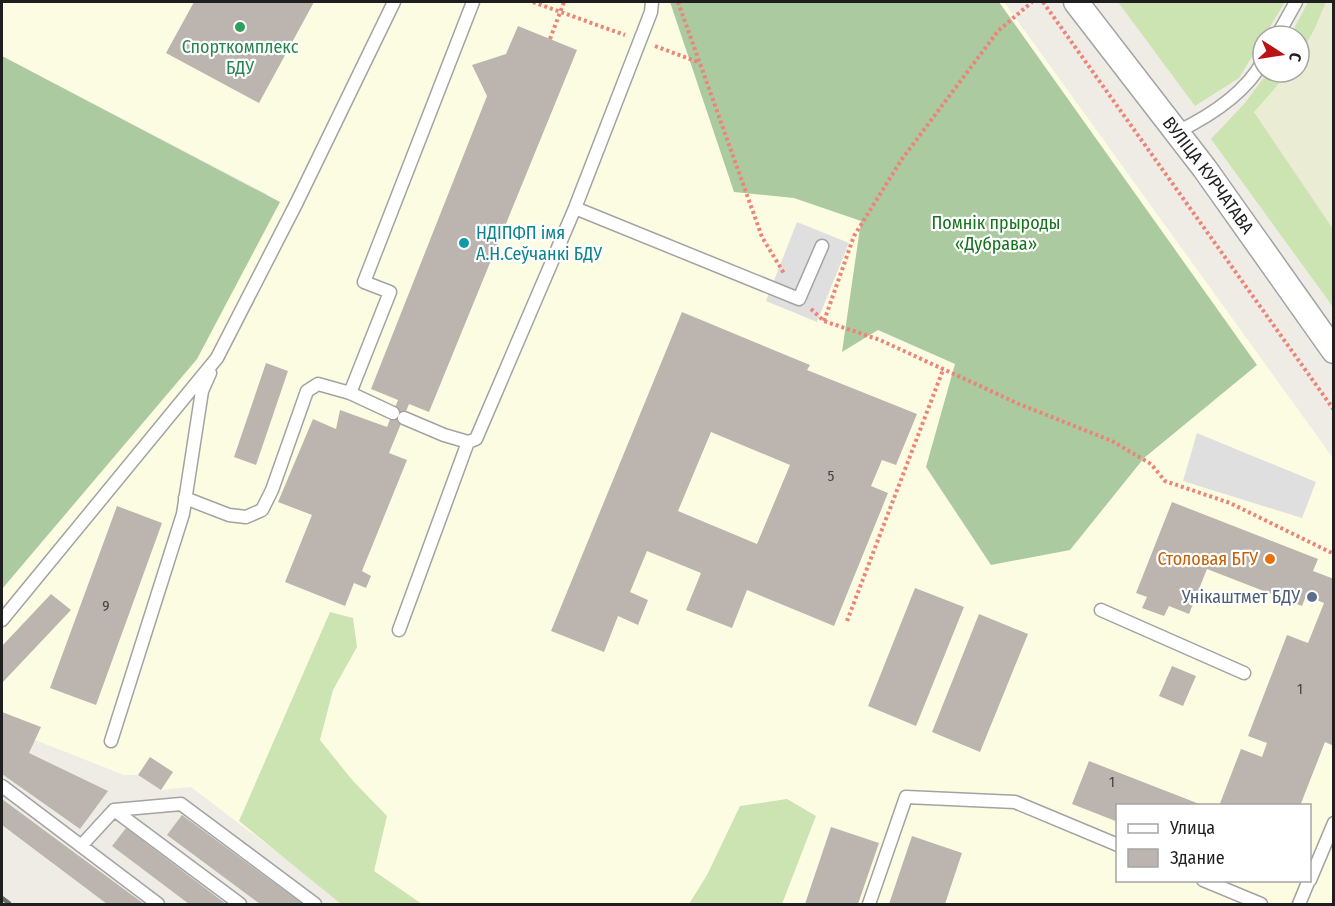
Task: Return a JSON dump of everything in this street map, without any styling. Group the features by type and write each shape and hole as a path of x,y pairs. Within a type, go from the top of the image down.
{"street":[{"name":"ВУЛІЦА КУРЧАТАВА","path":"1076,2 1177,132 1334,351"}],"lane":[{"path":"111,741 183,514 202,391 394,2"},
{"path":"350,393 390,292 364,282 473,2"},
{"path":"185,498 229,515 246,517 262,510 272,490 307,391 318,384 350,393 444,435 468,442 476,439 575,208 651,12 652,2"},
{"path":"1284,24 1296,2"},
{"path":"1177,132 1235,96 1251,76"},
{"path":"575,208 799,299 822,246"},
{"path":"2,620 217,358"},
{"path":"399,630 468,442"},
{"path":"1101,610 1244,673"},
{"path":"2,786 158,904"},
{"path":"869,904 906,797 1015,802 1116,844"},
{"path":"81,846 114,810 181,804 315,904"},
{"path":"114,810 240,904"},
{"path":"1311,875 1334,823"},
{"path":"1208,882 1262,904"},
{"path":"1299,904 1308,882"}],"path":[{"path":"533,2 699,63"},
{"path":"550,39 564,2"},
{"path":"678,2 762,237 799,299 824,321 880,340 1019,404 1112,441 1151,464 1165,481 1230,503 1334,554"},
{"path":"824,321 854,236 902,159 998,31 1032,2"},
{"path":"1043,2 1334,410"},
{"path":"847,621 943,370"}],"shaded area":[{"path":"2,2 1004,2 1333,458 1333,904 345,904 191,787 161,790 138,775 124,775 35,740 29,753 2,741 2,589 197,359 267,194 2,56"},
{"path":"1326,2 1333,2 1333,229 1254,112 1278,84 1311,84 1311,35"},
{"path":"797,222 849,243 817,322 766,301"},
{"path":"1197,433 1316,482 1302,518 1183,481"}],"green space":[{"name":"Помнік прыроды «Дубрава»","path":"670,2 999,2 1257,365 1144,458 1070,550 991,565 926,467 955,364 878,330 842,352 861,221 794,198 734,192"},
{"path":"1118,2 1285,2 1272,24 1251,24 1251,58 1239,78 1195,106"},
{"path":"1308,2 1326,2 1311,35 1311,24 1296,24"},
{"path":"2,56 280,202 197,359 2,589"},
{"path":"1259,84 1278,84 1254,112 1333,229 1333,307 1211,139 1244,104"},
{"path":"330,612 353,618 357,647 333,690 320,740 353,781 387,816 374,871 422,904 341,904 239,821"},
{"path":"787,799 816,816 782,904 689,904 707,875 740,806"}],"building":[{"name":"Спорткомплекс БДУ","path":"194,2 314,2 259,103 166,53"},
{"name":"НДІПФП імя А.Н.Сеўчанкі БДУ","path":"518,26 577,50 429,412 409,404 389,453 407,460 362,571 371,576 366,588 354,583 345,606 285,582 312,515 278,502 313,419 336,429 340,410 387,427 398,400 371,389 487,96 472,65 506,54"},
{"path":"682,312 810,365 807,370 917,414 896,465 882,460 871,486 888,493 834,626 747,590 732,628 686,610 701,573 647,551 630,592 648,600 638,625 618,616 604,652 551,631","holes":["711,432 790,465 757,544 678,511"]},
{"path":"266,363 288,371 256,465 234,457"},
{"path":"1172,502 1318,559 1313,571 1334,579 1334,746 1325,742 1301,804 1220,804 1241,749 1262,757 1267,743 1248,736 1287,635 1308,643 1324,603 1306,596 1302,606 1207,569 1189,614 1169,606 1164,616 1142,608 1147,597 1136,593"},
{"path":"117,506 162,523 96,705 50,688"},
{"path":"915,588 964,607 916,726 868,706"},
{"path":"51,594 71,610 2,683 2,646"},
{"path":"979,614 1028,634 980,752 932,732"},
{"path":"1172,666 1196,676 1183,706 1159,696"},
{"path":"2,712 41,727 29,753 108,791 80,829 2,774"},
{"path":"150,757 173,772 161,790 138,775"},
{"path":"1089,761 1199,804 1116,804 1116,821 1072,804"},
{"path":"2,799 144,904 107,904 2,825"},
{"path":"182,815 303,904 260,904 167,835"},
{"path":"831,827 879,843 858,904 805,904"},
{"path":"126,828 226,904 189,904 112,846"},
{"path":"912,836 962,853 945,904 889,904"}],"railway":[{"path":"2,898 10,904"}],"place":[{"name":"Спорткомплекс БДУ","path":"240,27"},
{"name":"НДІПФП імя А.Н.Сеўчанкі БДУ","path":"464,243"},
{"name":"Столовая БГУ","path":"1270,559"},
{"name":"Унікаштмет БДУ","path":"1312,597"}]}
